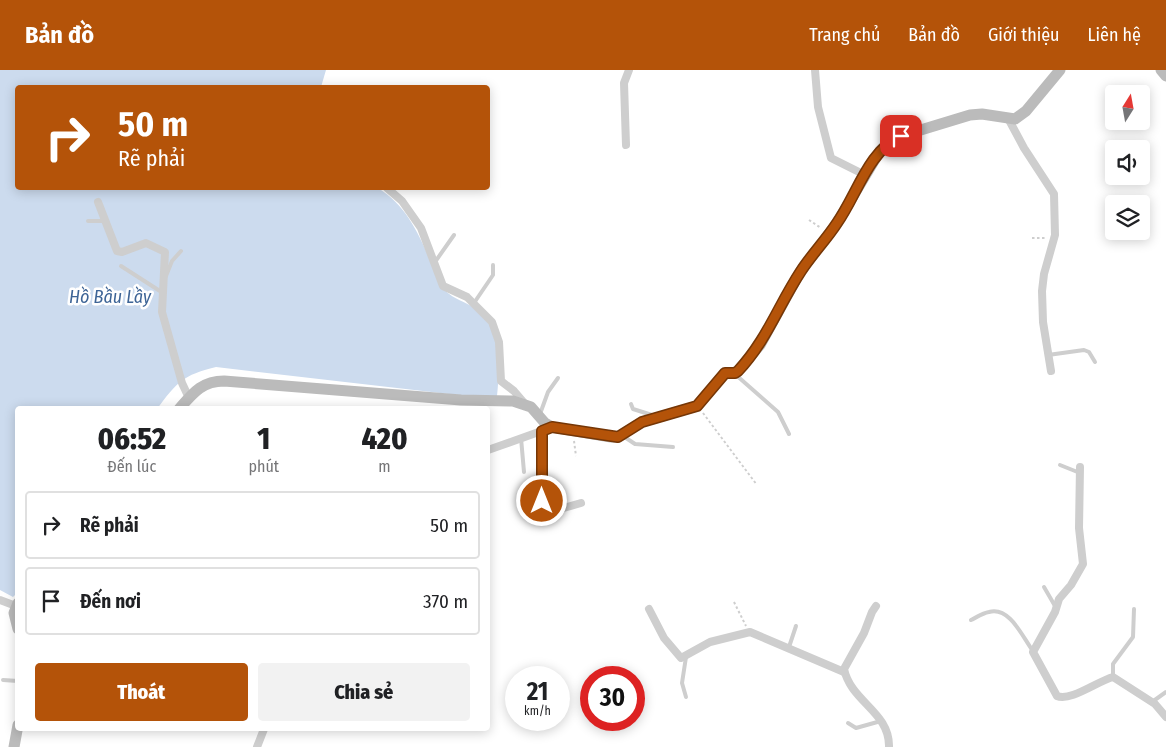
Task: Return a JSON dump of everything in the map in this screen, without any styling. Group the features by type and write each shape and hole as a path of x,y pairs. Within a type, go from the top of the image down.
{"street":[{"path":"626,145 624,83 629,70"},
{"path":"815,70 818,107 831,158 866,175"},
{"path":"490,449 547,429 572,430 612,437 622,435 634,426 657,417 697,406 725,373 735,373 760,345 800,272 829,234 880,152 890,141 970,115 982,114 1016,120 1026,111 1060,70"},
{"path":"1161,70 1166,76"},
{"path":"1009,120 1024,148 1054,194 1055,235 1044,274 1042,291 1043,322 1051,371"},
{"path":"389,190 402,201 421,228 443,286 468,297 492,322 497,333 501,381 539,416 547,429 544,505 553,511 582,504"},
{"path":"98,202 117,251 122,252 146,243 164,250 162,312 189,403"},
{"path":"189,403 202,386 213,381 224,381 461,400 513,401 526,405"},
{"path":"1080,470 1079,528 1082,564 1071,585 1059,600 1033,652 1057,696 1070,696 1113,677 1152,702 1166,717"},
{"path":"0,600 15,604"},
{"path":"844,672 846,664 864,634 876,606"},
{"path":"649,609 664,638 678,656 686,657 710,642 750,632 844,672 858,697 882,721 888,734 889,747"},
{"path":"14,747 17,731"},
{"path":"257,747 263,731"}],"lane":[{"path":"88,220 105,221"},
{"path":"434,263 454,235"},
{"path":"164,283 171,264 181,251"},
{"path":"474,302 493,275 493,265"},
{"path":"121,266 163,293"},
{"path":"1048,355 1084,350 1089,352 1095,362"},
{"path":"735,373 778,412 788,434"},
{"path":"539,416 548,392 558,378"},
{"path":"630,404 632,409 657,417"},
{"path":"622,435 627,441 635,444 673,447"},
{"path":"521,438 524,472"},
{"path":"1060,465 1080,470"},
{"path":"1044,587 1056,608"},
{"path":"1113,677 1113,664 1133,637 1134,609"},
{"path":"971,620 989,612 1002,613 1010,618 1033,652"},
{"path":"789,648 796,626"},
{"path":"686,657 682,683 686,697"},
{"path":"3,680 15,681"},
{"path":"1152,702 1166,692"},
{"path":"848,723 856,728 882,721"}],"path":[{"path":"809,220 829,234"},
{"path":"1032,238 1042,240 1055,235"},
{"path":"697,406 757,485"},
{"path":"572,430 576,456"},
{"path":"734,602 750,632"}],"water":[{"name":"Hồ Bầu Lầy","path":"0,70 326,70 322,85 15,85 15,190 381,190 397,203 411,221 443,288 449,294 479,310 492,324 498,349 499,373 497,396 475,397 216,367 196,373 182,381 159,406 15,406 15,595 13,597 0,590"}],"route":[{"path":"542,501 542,431 552,427 618,437 642,422 697,406 725,373 735,373 738,371 760,345 800,272 837,223 880,152 890,141 901,136"}]}
